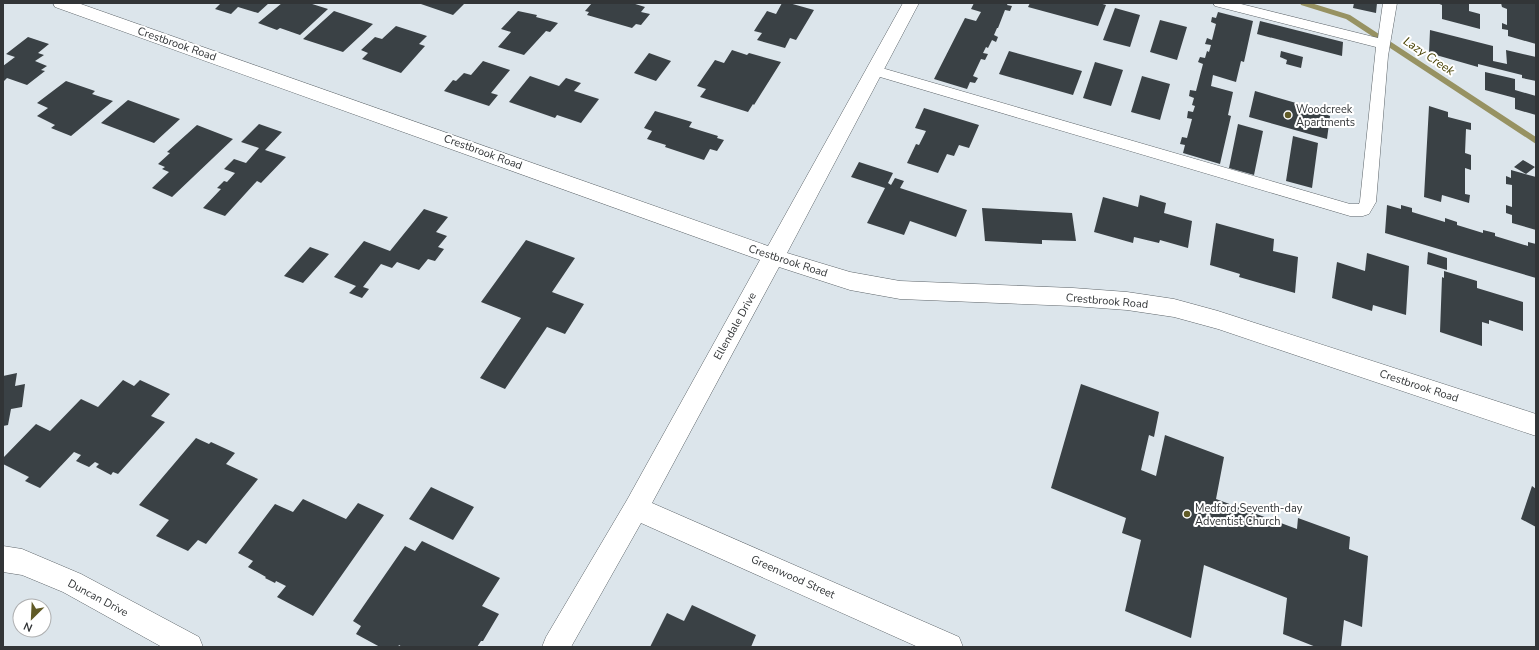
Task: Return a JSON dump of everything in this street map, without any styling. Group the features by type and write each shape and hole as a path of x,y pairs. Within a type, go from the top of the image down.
{"street":[{"name":"Crestbrook Road","path":"61,3 773,257 850,281 900,290 1081,297 1127,301 1174,308 1218,320 1536,425"},
{"name":"Ellendale Drive","path":"556,647 636,508 911,3"},
{"name":"Greenwood Street","path":"636,508 949,647"},
{"name":"Duncan Drive","path":"3,559 22,562 72,583 189,647"}],"lane":[{"path":"1220,3 1385,38"},
{"path":"875,71 1350,210 1363,210 1368,202 1390,3"}],"building":[{"path":"221,3 269,3 258,13 238,7 231,14 215,9"},
{"path":"282,3 309,3 328,9 300,35 280,28 277,30 258,23"},
{"path":"418,3 461,3 464,4 453,15"},
{"path":"592,3 632,3 645,7 641,12 650,14 641,25 636,24 632,28 587,15 589,12 585,11"},
{"path":"782,3 789,3 814,10 796,40 790,38 785,48 757,40 762,33 754,31 767,11 776,14"},
{"path":"974,3 1008,3 1007,5 1012,6 1010,11 1005,10 997,28 994,35 998,37 996,42 992,40 988,48 986,47 983,53 988,54 985,60 981,59 973,76 978,78 975,83 970,82 967,89 934,79 965,18 976,21 981,12 971,9"},
{"path":"1030,3 1099,3 1106,5 1098,26 1028,7"},
{"path":"1354,3 1377,3 1376,13 1353,8"},
{"path":"1437,3 1469,3 1469,11 1480,14 1480,29 1442,19 1442,5"},
{"path":"1501,3 1536,3 1536,44 1508,36 1508,30 1502,29 1502,23 1507,25 1507,9 1502,7"},
{"path":"1115,8 1140,15 1130,47 1103,40"},
{"path":"334,11 373,24 343,52 303,39"},
{"path":"518,11 537,15 536,17 558,23 550,32 546,31 524,55 498,47 511,32 501,29"},
{"path":"1218,12 1253,21 1244,62 1241,61 1236,82 1213,75 1211,86 1233,92 1228,115 1231,116 1220,164 1183,153 1185,145 1180,144 1182,137 1187,138 1192,119 1187,118 1188,111 1193,112 1195,106 1192,105 1194,98 1189,96 1190,90 1196,91 1203,64 1198,62 1200,57 1205,58 1207,51 1209,52 1211,45 1205,44 1207,38 1212,40 1216,24 1211,22 1212,17 1216,18"},
{"path":"1160,20 1187,27 1177,60 1150,52"},
{"path":"1260,21 1343,42 1342,56 1257,34"},
{"path":"396,26 427,36 419,44 425,46 401,73 362,59 368,53 361,50 375,37 382,39"},
{"path":"1430,30 1493,46 1493,61 1507,64 1506,50 1536,57 1536,81 1522,78 1522,75 1478,64 1478,67 1429,53"},
{"path":"28,37 49,44 38,53 44,55 35,61 47,66 41,70 45,71 27,85 7,78 3,82 3,66 15,57 6,54"},
{"path":"732,50 747,55 749,53 781,62 748,112 700,97 706,89 697,86 715,60 724,63"},
{"path":"1009,51 1082,71 1073,95 999,74"},
{"path":"1281,51 1303,57 1301,68 1286,64 1287,60 1280,57"},
{"path":"649,53 671,61 656,81 634,73"},
{"path":"483,61 510,70 491,93 498,95 489,106 444,91 453,80 456,81 464,73 471,75"},
{"path":"1095,62 1123,70 1111,106 1083,98"},
{"path":"1485,72 1515,79 1515,90 1536,96 1536,115 1515,109 1515,98 1485,90"},
{"path":"530,76 559,86 566,78 581,83 574,91 599,99 581,123 557,115 555,118 509,102"},
{"path":"1142,76 1170,84 1160,120 1131,112"},
{"path":"66,81 95,91 92,94 113,101 71,136 51,128 55,125 37,116 48,108 37,103"},
{"name":"Woodcreek Apartments","path":"1255,91 1303,105 1330,116 1327,139 1249,117"},
{"path":"128,100 180,119 154,143 101,123"},
{"path":"1429,106 1448,112 1448,117 1471,123 1471,130 1466,129 1465,153 1471,155 1471,170 1465,168 1465,194 1470,195 1469,203 1442,195 1441,202 1424,197"},
{"path":"924,108 979,125 969,148 959,145 954,156 947,154 938,173 907,163 916,144 919,145 926,131 915,128"},
{"path":"655,111 692,122 689,127 718,136 717,138 724,140 717,151 710,149 704,160 665,147 666,145 647,139 652,131 644,128"},
{"path":"259,124 282,132 265,150 286,157 261,183 257,181 225,216 203,208 221,189 217,188 224,181 227,182 235,173 224,169 234,159 246,163 259,148 241,142"},
{"path":"1238,124 1263,131 1254,175 1229,168"},
{"path":"197,125 233,139 172,197 152,188 169,172 162,169 165,167 158,164 170,153 167,152"},
{"path":"1293,136 1318,143 1312,188 1286,181"},
{"path":"1523,160 1535,167 1526,174 1514,167"},
{"path":"859,162 893,173 888,183 891,185 895,178 904,181 900,188 967,210 956,237 910,221 904,235 867,223 885,188 851,177"},
{"path":"1511,170 1536,177 1536,230 1512,223 1512,215 1506,213 1506,205 1512,207 1512,185 1506,184 1506,176 1511,178"},
{"path":"1140,195 1166,203 1164,213 1192,221 1188,248 1160,240 1159,243 1134,237 1133,243 1094,232 1103,197 1138,207"},
{"path":"1387,205 1401,209 1401,205 1412,208 1412,212 1445,222 1445,218 1457,222 1457,225 1483,233 1483,230 1495,233 1495,236 1528,246 1528,242 1536,244 1536,278 1385,233"},
{"path":"982,208 1072,213 1076,241 1042,240 1042,244 985,241"},
{"path":"424,209 448,217 436,232 447,236 438,247 444,249 435,261 428,259 419,270 397,262 392,268 381,264 363,287 369,289 362,298 349,293 356,286 334,277 364,241 390,251"},
{"path":"1216,223 1274,239 1273,251 1298,257 1295,293 1239,277 1240,274 1210,265"},
{"path":"526,240 575,258 552,292 584,304 565,334 547,327 505,389 480,378 521,318 481,302"},
{"path":"310,247 329,254 303,283 284,276"},
{"path":"1428,252 1447,258 1447,270 1427,264"},
{"path":"1367,253 1409,266 1406,315 1373,305 1372,311 1332,298 1337,262 1365,271"},
{"path":"1444,271 1477,281 1477,288 1523,302 1523,331 1489,320 1489,324 1482,322 1482,346 1440,332 1442,277 1444,278"},
{"path":"17,373 15,386 25,384 22,407 11,409 8,425 3,426 3,376"},
{"path":"123,380 134,386 140,380 170,394 151,416 165,422 118,474 113,472 111,475 96,467 99,464 95,462 89,467 76,461 81,455 74,452 40,488 25,481 29,477 3,464 3,458 36,424 50,431 81,399 98,407"},
{"name":"Medford Seventh-day Adventist Church","path":"1081,384 1159,412 1154,437 1149,435 1141,470 1156,476 1165,435 1224,457 1216,499 1297,529 1298,518 1350,537 1349,549 1368,556 1362,627 1344,620 1341,647 1316,647 1283,634 1287,598 1204,565 1191,638 1125,611 1141,540 1122,533 1126,518 1051,488"},
{"path":"196,438 209,444 211,442 235,453 226,464 258,479 206,544 198,540 188,551 156,536 169,520 139,505"},
{"path":"1532,486 1536,489 1536,527 1521,519"},
{"path":"431,487 474,507 453,540 409,519"},
{"path":"303,499 346,519 358,503 384,515 313,616 277,597 286,586 265,578 266,577 248,567 253,561 238,553 275,504 293,512"},
{"path":"422,541 500,578 482,606 499,614 483,641 481,641 477,647 402,647 399,645 398,647 380,647 356,634 361,626 353,621 405,546 415,551"},
{"path":"692,605 756,635 751,647 650,647 667,613 684,621"}],"waterway":[{"name":"Lazy Creek","path":"1303,3 1348,17 1536,141"}],"place":[{"name":"Woodcreek Apartments","path":"1288,115"},
{"name":"Medford Seventh-day Adventist Church","path":"1187,514"}]}
